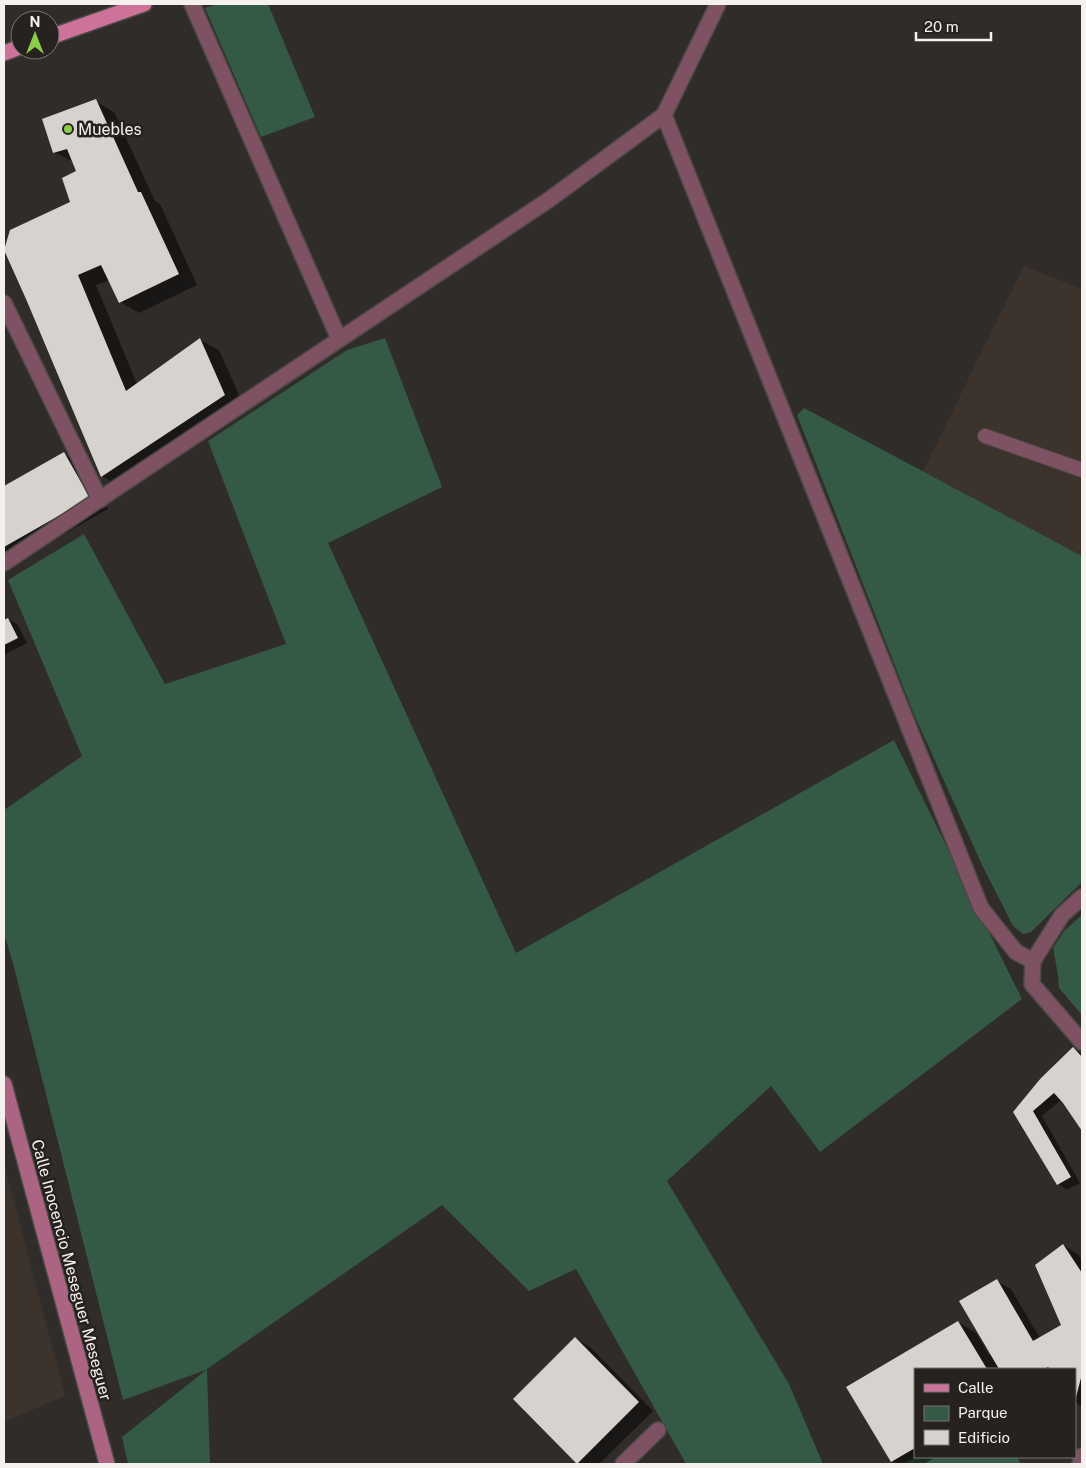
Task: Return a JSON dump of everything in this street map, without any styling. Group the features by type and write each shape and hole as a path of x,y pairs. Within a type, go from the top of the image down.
{"main road":[{"path":"60,33 144,4"}],"street":[{"path":"192,4 339,339"},
{"path":"4,564 550,199 664,115 718,4"},
{"path":"664,115 981,908 1016,952 1034,961"},
{"path":"4,302 100,500"},
{"path":"1082,897 1062,915 1034,961 1032,984 1082,1042"},
{"name":"Calle Inocencio Meseguer Meseguer","path":"4,1084 107,1464"},
{"path":"623,1464 658,1430"},
{"path":"1080,1464 1082,1456"}],"lane":[{"path":"985,436 1082,470"}],"shaded area":[{"path":"1024,266 1082,289 1082,556 923,471"},
{"path":"4,1163 65,1396 4,1422"}],"green space":[{"path":"218,4 268,4 315,117 261,137 205,8"},
{"path":"385,338 442,487 328,543 516,953 894,740 1022,999 820,1152 771,1086 667,1181 789,1384 823,1464 686,1464 576,1269 529,1291 442,1205 207,1369 210,1464 128,1464 122,1437 206,1370 123,1400 4,933 4,810 82,756 8,580 84,534 165,684 286,644 208,441 347,350"},
{"path":"804,408 1082,556 1082,882 1031,932 1023,934 1013,926 982,865 913,712 797,415"},
{"path":"1082,915 1082,1015 1059,988 1053,948 1064,931"},
{"path":"914,1458 1018,1458 1021,1464 902,1464"}],"building":[{"path":"96,99 138,192 141,192 179,274 119,303 101,265 78,275 126,391 200,338 225,395 101,477 4,250 10,230 70,202 62,178 76,171 67,149 53,153 42,119"},
{"path":"64,452 90,498 4,547 4,486"},
{"path":"8,618 18,638 4,645 4,620"},
{"path":"1073,1047 1082,1057 1082,1131 1054,1093 1033,1111 1071,1177 1057,1185 1013,1112 1041,1078"},
{"path":"1063,1244 1082,1273 1082,1374 1076,1397 1076,1368 998,1368 959,1301 997,1279 1033,1341 1061,1325 1035,1265"},
{"path":"958,1321 986,1368 914,1368 914,1449 891,1462 846,1387"},
{"path":"575,1337 639,1402 577,1464 513,1399"}],"place":[{"name":"Muebles","path":"68,129"}]}
